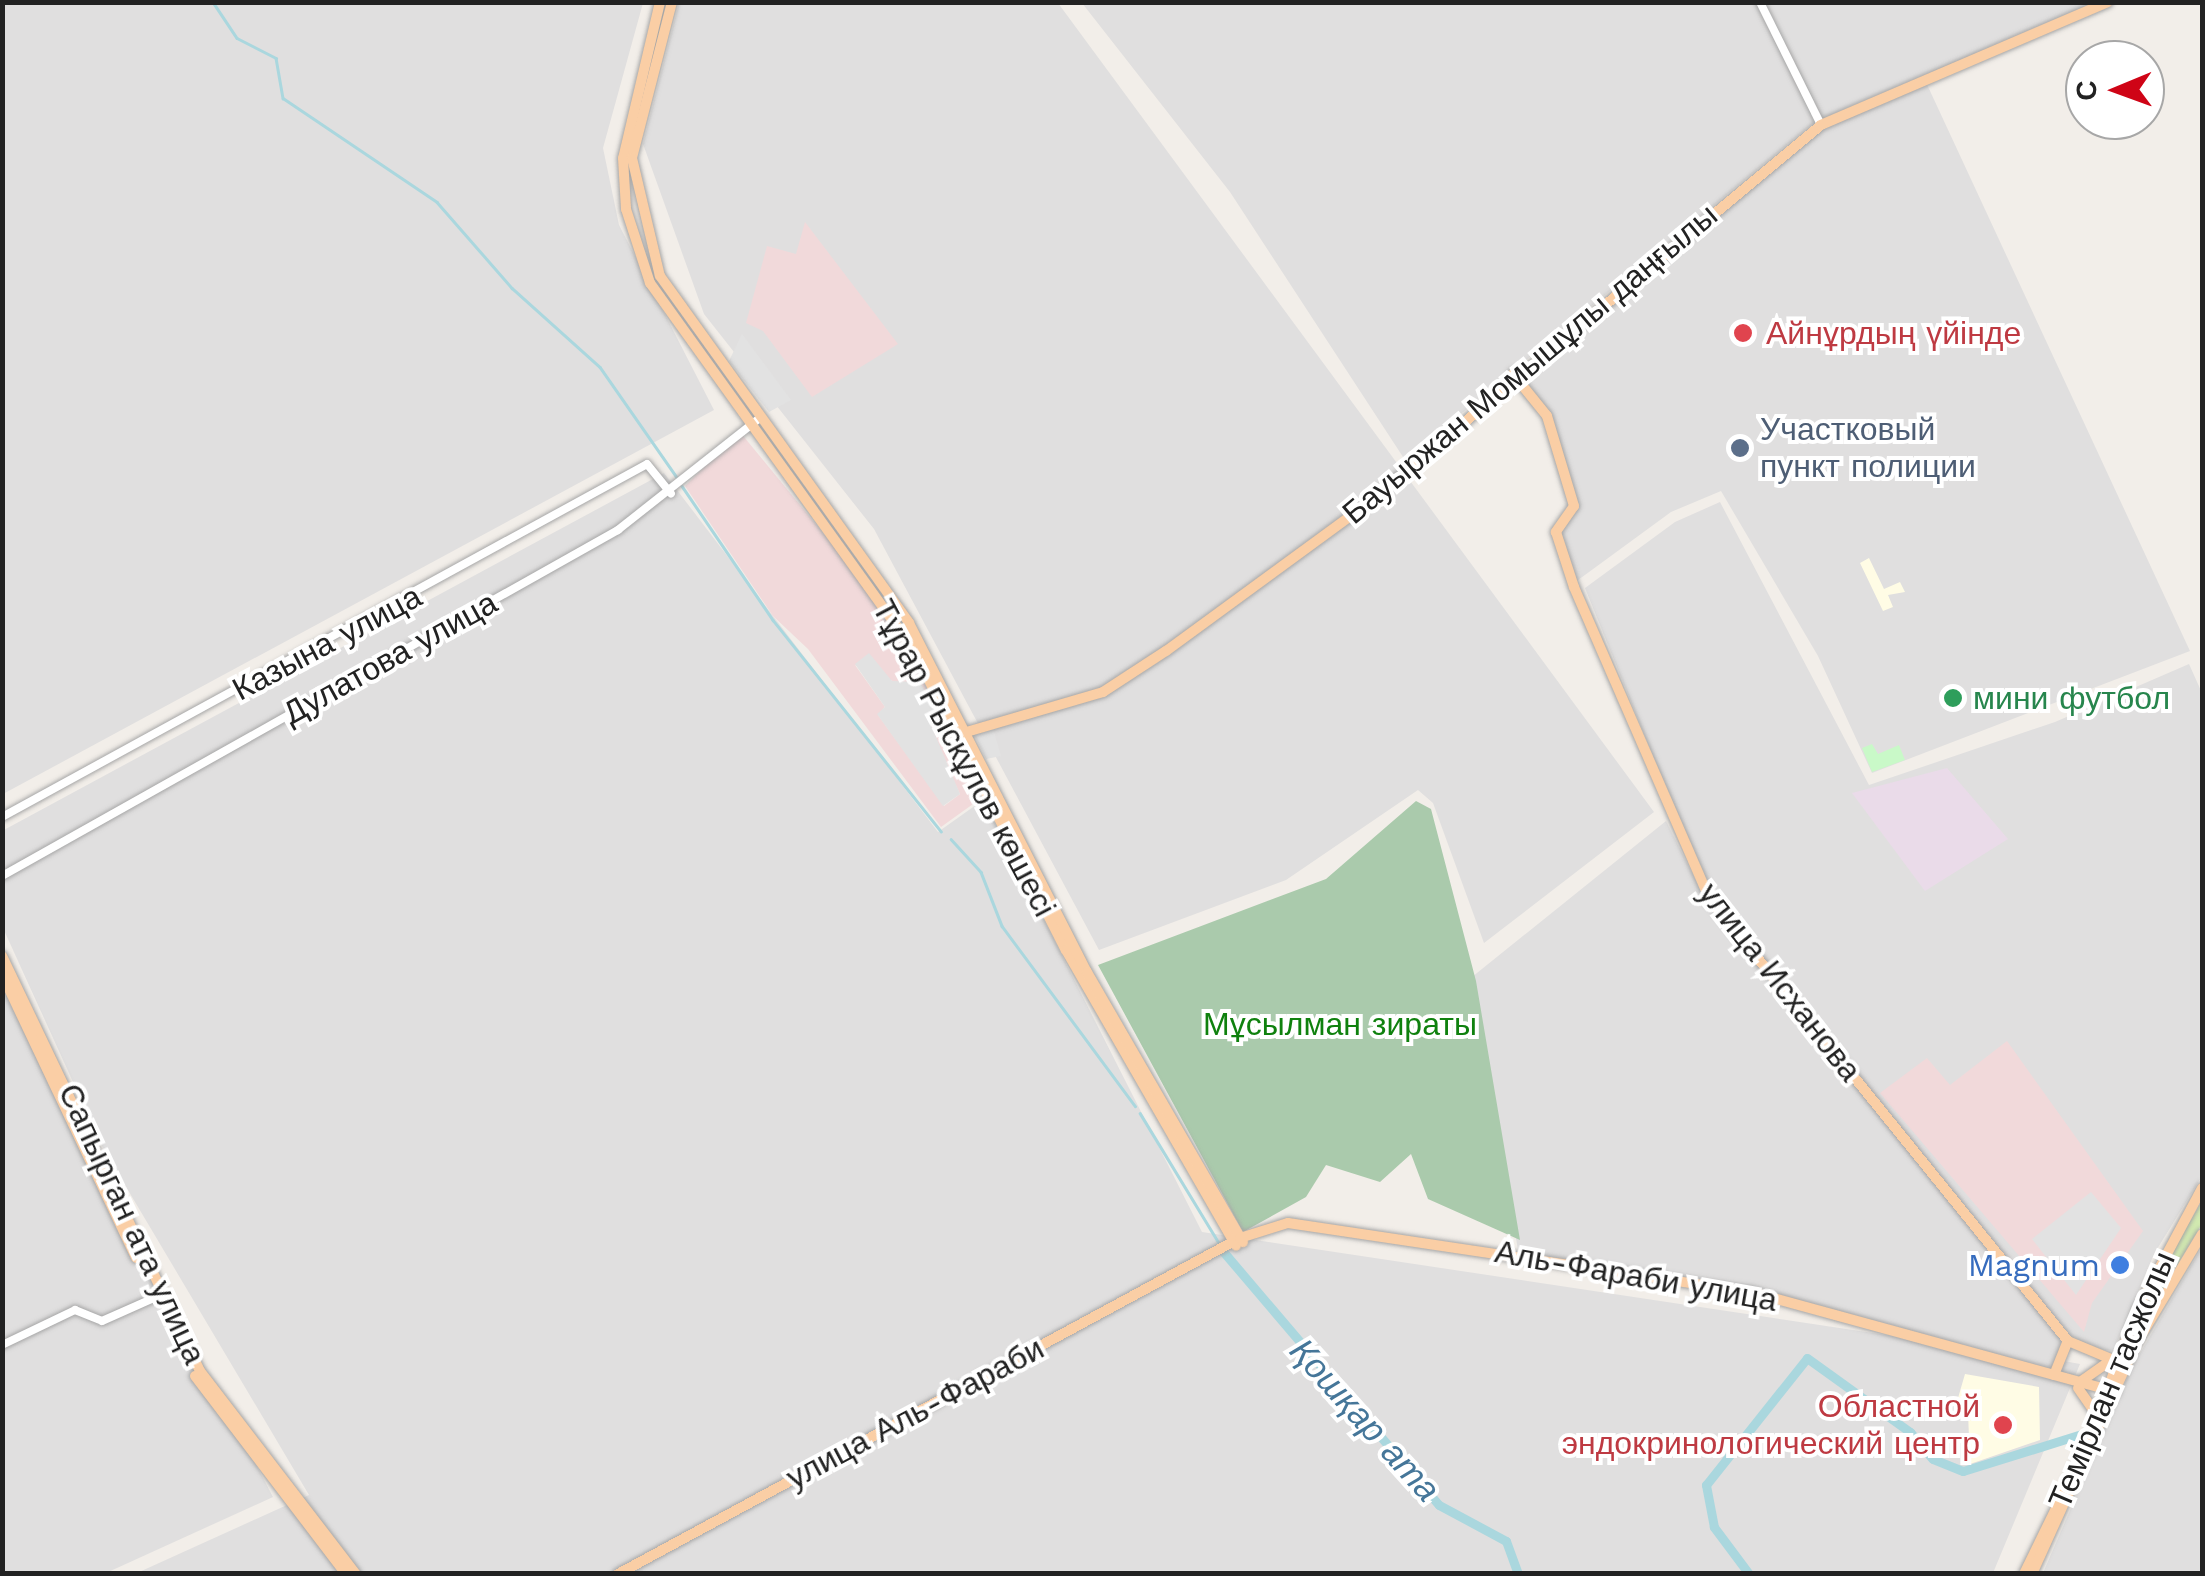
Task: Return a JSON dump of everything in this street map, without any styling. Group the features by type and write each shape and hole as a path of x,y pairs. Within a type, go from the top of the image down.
{"main road":[{"name":"Тұрар Рыскұлов көшесі","path":"660,2 632,158 648,256 756,420 905,626 1012,820 1087,972 1235,1244"},
{"name":"Тұрар Рыскұлов көшесі","path":"657,32 672,2"},
{"name":"Бауыржан Момышұлы даңғылы","path":"964,733 1103,692 1150,661 1363,506 1513,374 1821,125 2108,2"},
{"name":"улица Исханова","path":"1513,374 1547,416 1574,506 1556,532 1574,587 1709,898 2072,1344"},
{"name":"Тұрар Рыскұлов көшесі","path":"964,733 1066,950 1235,1244"},
{"name":"Сапырган ата улица","path":"2,956 192,1358 356,1574"},
{"name":"Сапырган ата улица","path":"2,974 154,1298 213,1406 346,1574"},
{"name":"Темірлан тасжолы","path":"2032,1574 2110,1393 2116,1356 2202,1188"},
{"name":"Аль-Фараби улица","path":"1214,1256 1235,1244 1300,1223 1681,1278 2054,1375 2079,1385"},
{"name":"Аль-Фараби улица","path":"1235,1244 1300,1229 1724,1292 2110,1393"},
{"name":"Темірлан тасжолы","path":"2024,1574 2110,1393 2202,1234"},
{"name":"улица Аль-Фараби","path":"618,1574 1214,1256"},
{"name":"улица Аль-Фараби","path":"630,1574 1214,1256"},
{"path":"2139,1305 2154,1312"},
{"path":"2054,1375 2072,1344 2116,1356"},
{"path":"2098,1416 2079,1385 2116,1356"}],"street":[{"path":"1760,2 1821,125"},
{"name":"Дулатова улица","path":"2,876 672,494 756,420"},
{"name":"Казына улица","path":"2,817 647,464 672,494"},
{"path":"2,1345 75,1310 102,1321 154,1298"}],"shaded area":[{"path":"3,3 643,3 603,148 619,225 714,410 3,794"},
{"path":"679,3 1058,3 1654,812 1484,943 1433,803 1418,790 1286,880 1099,950 874,529 704,314 643,144"},
{"path":"1082,3 2105,3 1924,78 2190,651 1872,773 1818,656 1721,491 1671,512 1574,583 1556,532 1574,505 1547,416 1513,374 1815,129 1901,87 1812,124 1405,460 1230,192"},
{"path":"805,222 898,344 812,397 763,331 746,323 767,246 796,254"},
{"path":"742,334 791,400 769,412 729,361"},
{"path":"740,432 874,595 987,794 941,827 808,649 773,616 685,486","holes":["855,665 909,688 960,794 944,806 878,715 885,707"]},
{"path":"664,473 938,832 983,800 1202,1232 1906,1338 1768,1299 1519,1256 1472,977 1666,821 1706,901 2064,1342 2058,1360 2080,1364 1993,1573 137,1573 309,1495 103,1148 3,928 2,831"},
{"path":"1720,502 1869,785 2055,722 2189,664 2202,693 2202,1176 2154,1254 2113,1351 2078,1346 1724,912 1696,862 1585,588 1675,522"},
{"path":"1869,558 1884,589 1900,582 1905,592 1888,595 1893,607 1883,611 1860,563"},
{"path":"869,653 892,681 920,682 938,713 931,725 960,794 943,806 877,714 885,707 855,664"},
{"path":"993,729 1001,756 986,759 974,734"},
{"path":"1947,768 2008,839 1925,891 1852,793"},
{"path":"2,985 273,1497 106,1573 3,1573"},
{"path":"2007,1041 2143,1231 2092,1303 2084,1332 1880,1093 1927,1058 1950,1085"},
{"path":"2091,1192 2121,1228 2076,1295 2032,1239"},
{"path":"2202,1247 2202,1573 2043,1573 2131,1369"},
{"name":"Областной эндокринологический центр","path":"1965,1374 2039,1387 2040,1440 1970,1464 1968,1412 1958,1398"}],"green space":[{"path":"1872,744 1878,754 1899,745 1905,760 1872,772 1862,748"},
{"name":"Мұсылман зираты","path":"1416,801 1431,809 1476,981 1520,1240 1428,1199 1411,1154 1380,1182 1326,1165 1306,1197 1243,1232 1098,965 1326,879"},
{"path":"2202,1201 2202,1224 2133,1338 2171,1253"}],"waterway":[{"path":"213,2 237,38 276,58 283,98 437,202 512,288 600,367 678,479"},
{"path":"682,486 773,620 941,831"},
{"path":"951,839 981,872 1002,926 1135,1106"},
{"path":"1140,1113 1219,1243"},
{"name":"Қошқар ата","path":"1221,1249 1439,1505 1506,1541 1518,1574"},
{"name":"Қошқар ата","path":"1749,1574 1714,1527 1706,1485 1807,1358 1910,1432 1933,1459 1963,1471 2082,1434"}],"place":[{"name":"Айнұрдың үйінде","path":"1743,333"},
{"name":"Участковый пункт полиции","path":"1740,448"},
{"name":"мини футбол","path":"1953,698"},
{"name":"Magnum","path":"2120,1265"},
{"name":"Областной эндокринологический центр","path":"2003,1425"}]}
